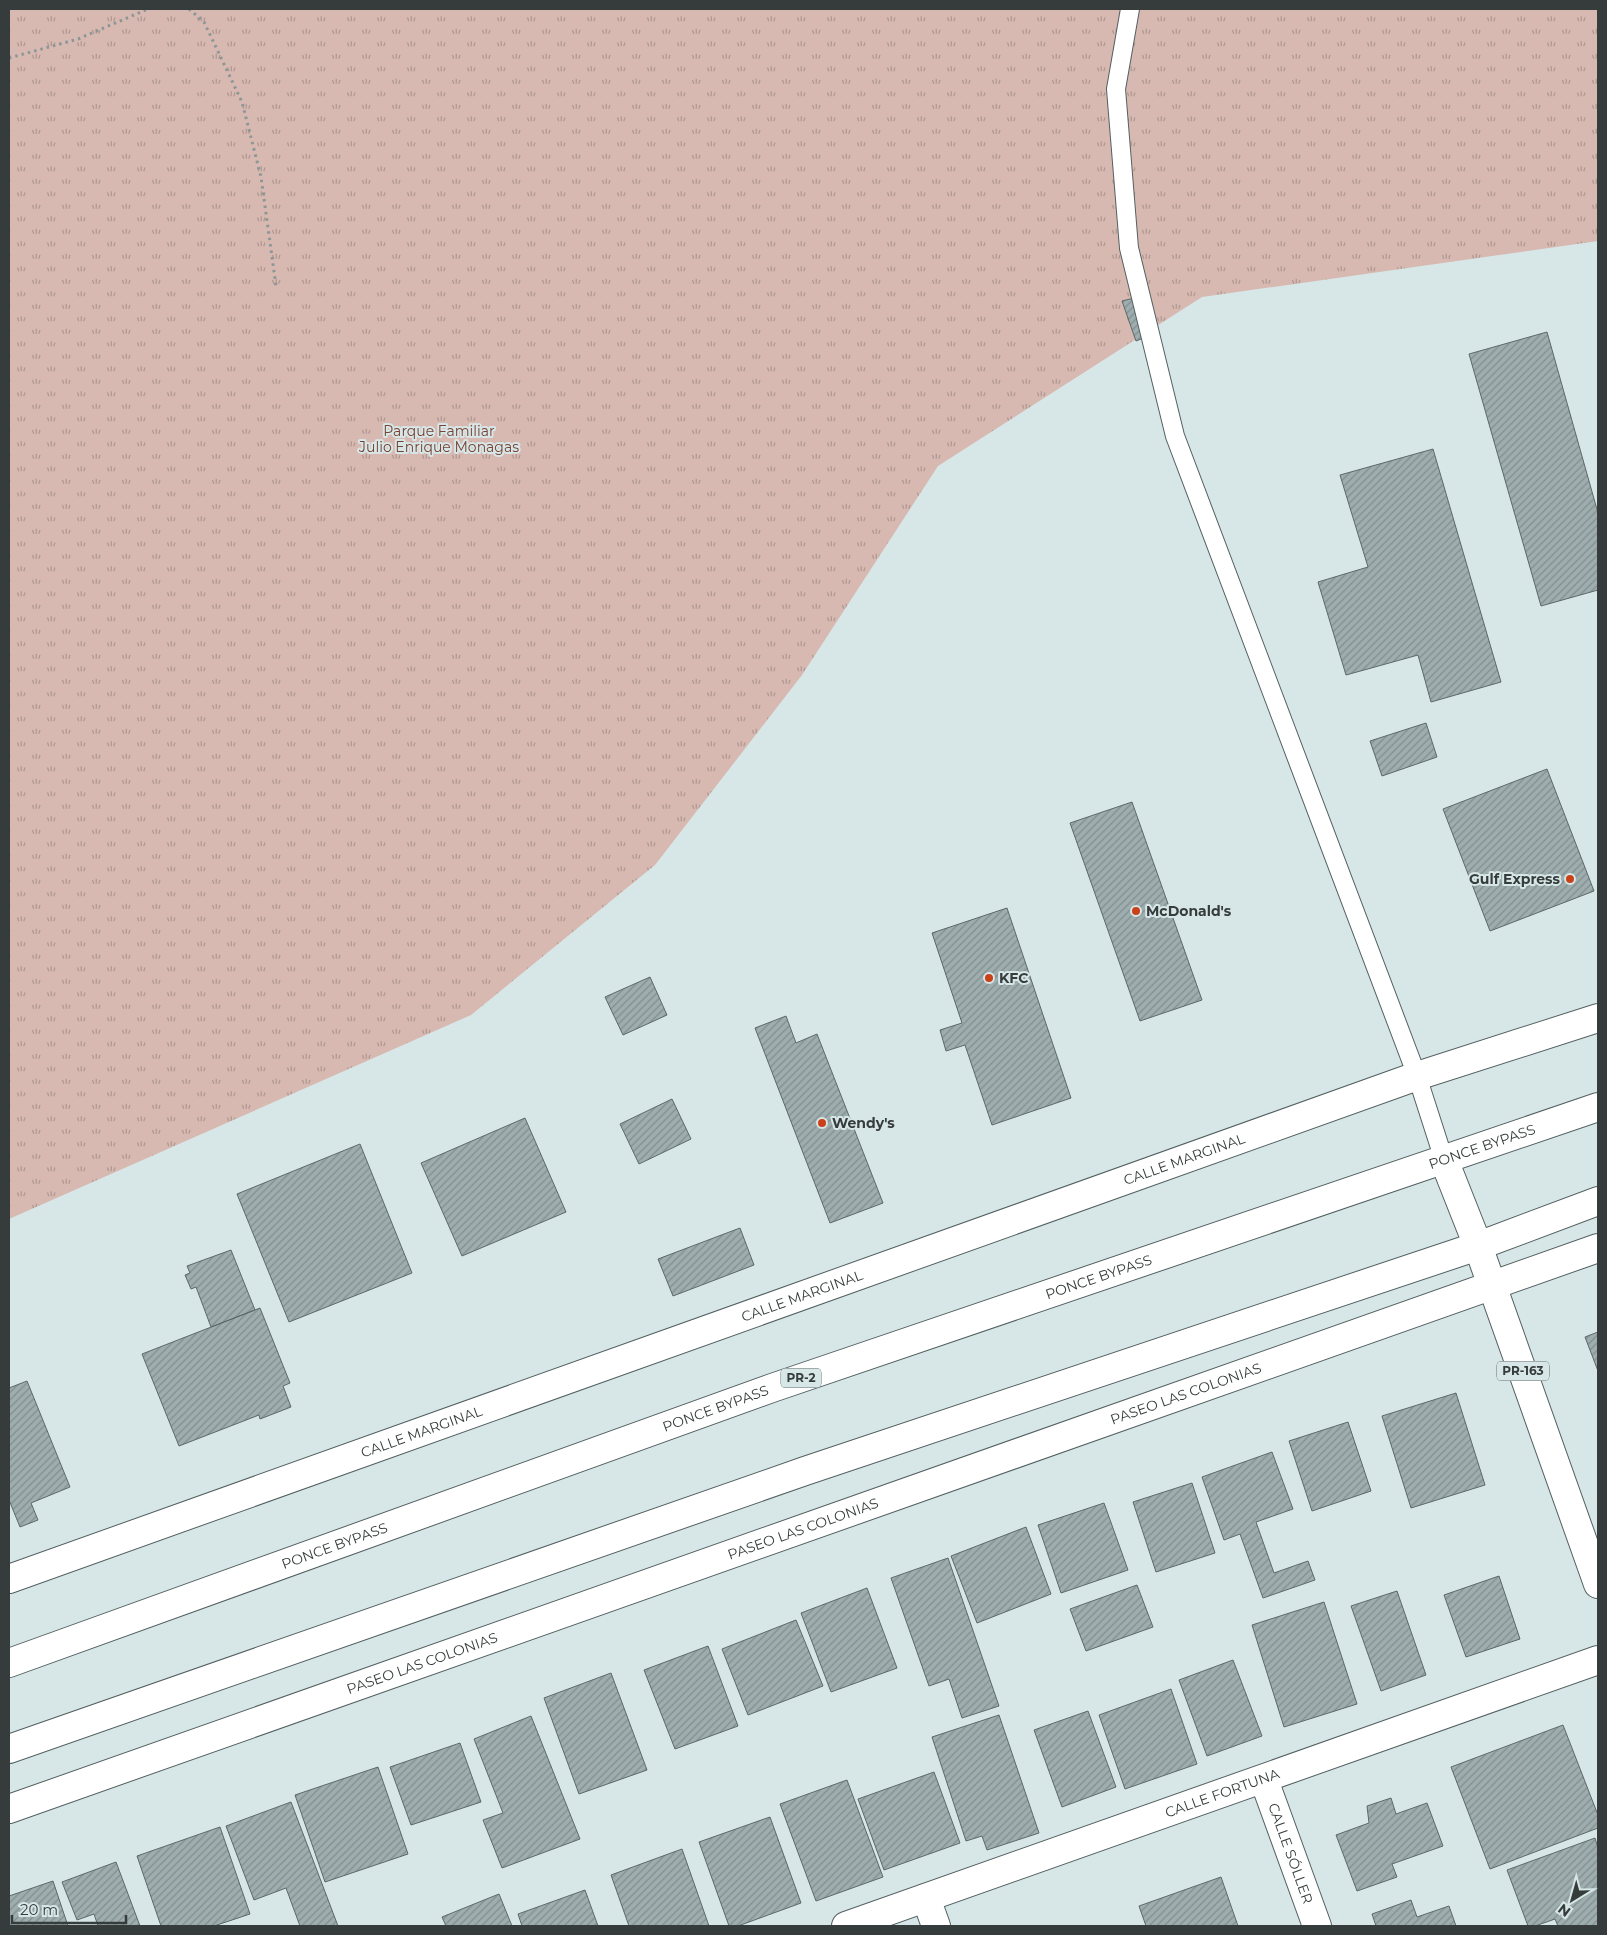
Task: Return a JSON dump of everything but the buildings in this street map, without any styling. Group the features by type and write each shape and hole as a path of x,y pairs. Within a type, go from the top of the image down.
{"main road":[{"name":"CALLE MARGINAL","path":"9,1579 1417,1076 1598,1018"},
{"name":"PONCE BYPASS","path":"9,1663 772,1388 1598,1107"},
{"name":"PR-163","path":"1444,1160 1478,1246 1598,1584"},
{"path":"9,1749 805,1471 1478,1246 1598,1201"},
{"name":"PASEO LAS COLONIAS","path":"9,1809 1598,1248"},
{"name":"CALLE FORTUNA","path":"846,1926 1264,1780 1598,1660"},
{"name":"CALLE SÓLLER","path":"1264,1780 1317,1926"},
{"path":"926,1898 936,1926"}],"lane":[{"path":"1130,9 1116,89 1129,248 1175,436 1417,1076 1444,1160"}],"path":[{"path":"9,58 78,39 148,9"},
{"path":"189,9 204,22 242,102 261,177 276,286"}],"green space":[{"name":"Parque Familiar Julio Enrique Monagas","path":"9,9 1598,9 1598,241 1202,297 938,466 802,675 655,865 471,1015 9,1219"}],"place":[{"name":"Gulf Express","path":"1570,879"},
{"name":"McDonald's","path":"1136,911"},
{"name":"KFC","path":"989,978"},
{"name":"Wendy's","path":"822,1123"}]}
